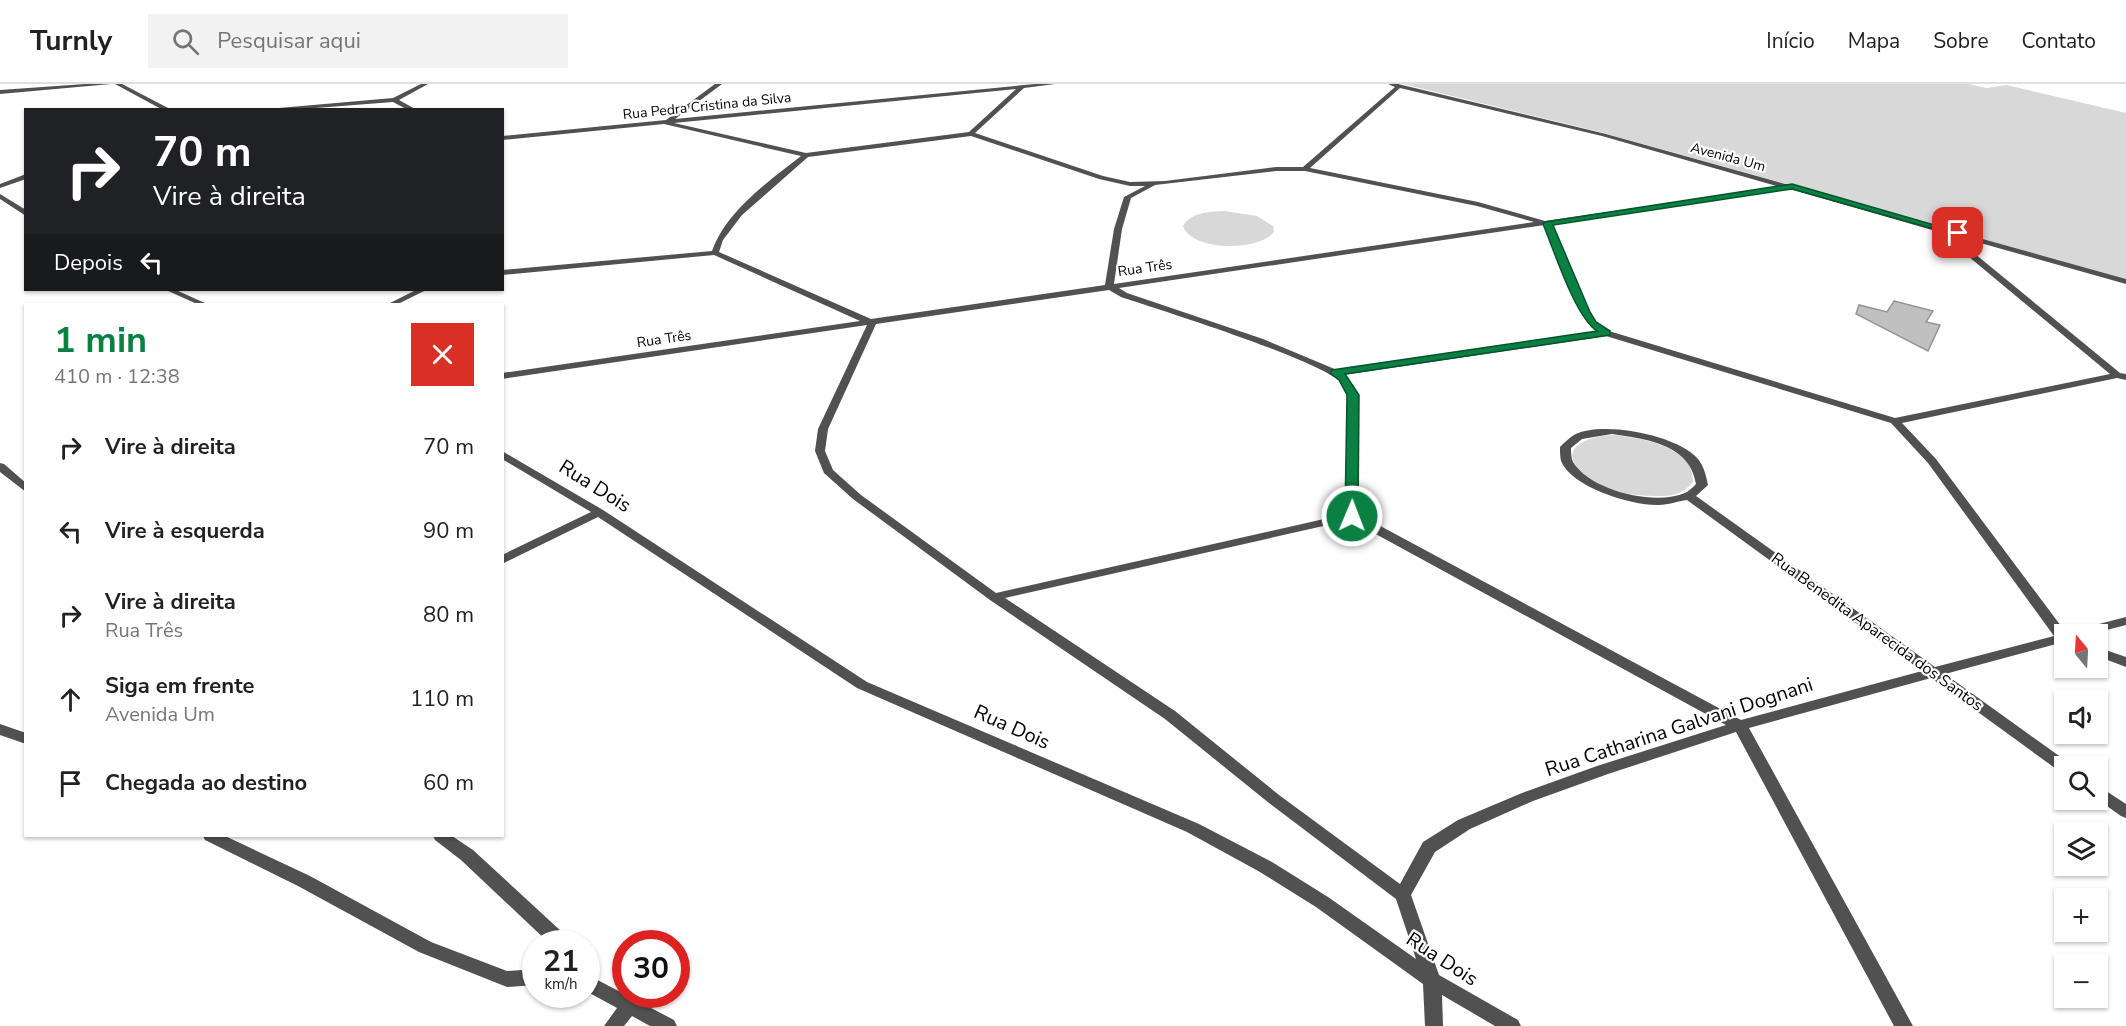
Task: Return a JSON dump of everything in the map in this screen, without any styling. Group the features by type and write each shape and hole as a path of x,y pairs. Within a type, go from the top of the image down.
{"street":[{"path":"0,92 108,84"},
{"path":"118,84 165,108"},
{"path":"285,108 394,100 425,84"},
{"path":"666,123 719,84"},
{"name":"Rua Pedra Cristina da Silva","path":"504,138 1019,85 1052,84"},
{"path":"971,134 1019,85"},
{"path":"1305,169 1395,85"},
{"name":"Avenida Um","path":"1395,85 1604,135 2126,282"},
{"path":"394,100 410,108"},
{"path":"666,123 806,155 971,134 1114,182 1156,184 1276,169 1305,169 1478,204 1548,224 1585,312 1593,324 1606,333 1894,421 2121,376"},
{"path":"715,253 717,241 730,224 769,186 806,155"},
{"path":"0,186 24,177"},
{"path":"1114,182 1128,197"},
{"path":"0,186 24,184"},
{"path":"1156,184 1128,197 1120,218 1109,286 1124,295 1260,341 1343,378 1353,395 1352,516"},
{"name":"Rua Três","path":"504,376 1792,187"},
{"path":"0,196 24,213"},
{"path":"1937,227 2121,376"},
{"path":"504,273 715,253 872,323 824,429 820,451 828,471 857,497 994,597 1170,715 1274,799 1403,895 1432,980 1434,1026"},
{"path":"172,291 201,303"},
{"path":"394,303 420,291"},
{"path":"1336,373 1606,333"},
{"path":"1894,421 1932,461 2054,627"},
{"path":"1597,432 1635,434 1658,440 1679,449 1694,461 1702,473 1702,484 1689,496 1671,501 1642,500 1616,495 1593,486 1575,474 1565,461 1564,450 1568,443 1579,436 1597,432"},
{"name":"Rua Dois","path":"504,455 599,512 862,685 1193,828 1266,867 1322,902 1432,980 1512,1026"},
{"path":"0,466 24,487"},
{"name":"Rua Benedita Aparecida dos Santos","path":"1689,496 2054,760"},
{"path":"504,559 599,512"},
{"path":"994,597 1352,516 1740,726 1904,1026"},
{"path":"2108,626 2126,621"},
{"name":"Rua Catharina Galvani Dognani","path":"1403,895 1429,846 1454,831 1510,804 1610,766 1740,726 1932,672 2054,641"},
{"path":"2108,655 2126,662"},
{"path":"0,729 24,738"},
{"path":"2108,799 2126,812"},
{"path":"213,837 304,881 425,947 507,979 522,978"},
{"path":"442,837 492,878 548,930"},
{"path":"614,1026 628,1008"},
{"path":"635,1008 668,1026"}],"shaded area":[{"path":"1403,84 1968,84 1987,88 2006,85 2126,113 2126,279 1600,132"},
{"path":"1224,211 1257,216 1273,226 1274,232 1266,239 1255,243 1226,246 1198,240 1183,226 1186,221 1196,215"},
{"path":"1614,435 1651,442 1676,453 1685,460 1691,470 1693,482 1677,494 1655,496 1625,493 1596,482 1575,464 1572,457 1574,450 1579,444 1588,440"}],"building":[{"path":"1894,301 1933,311 1926,322 1940,325 1928,351 1856,314 1859,305 1887,312"}],"route":[{"path":"1352,516 1353,395 1343,378 1336,373 1606,333 1593,324 1585,312 1548,224 1792,187 1958,233"}]}
